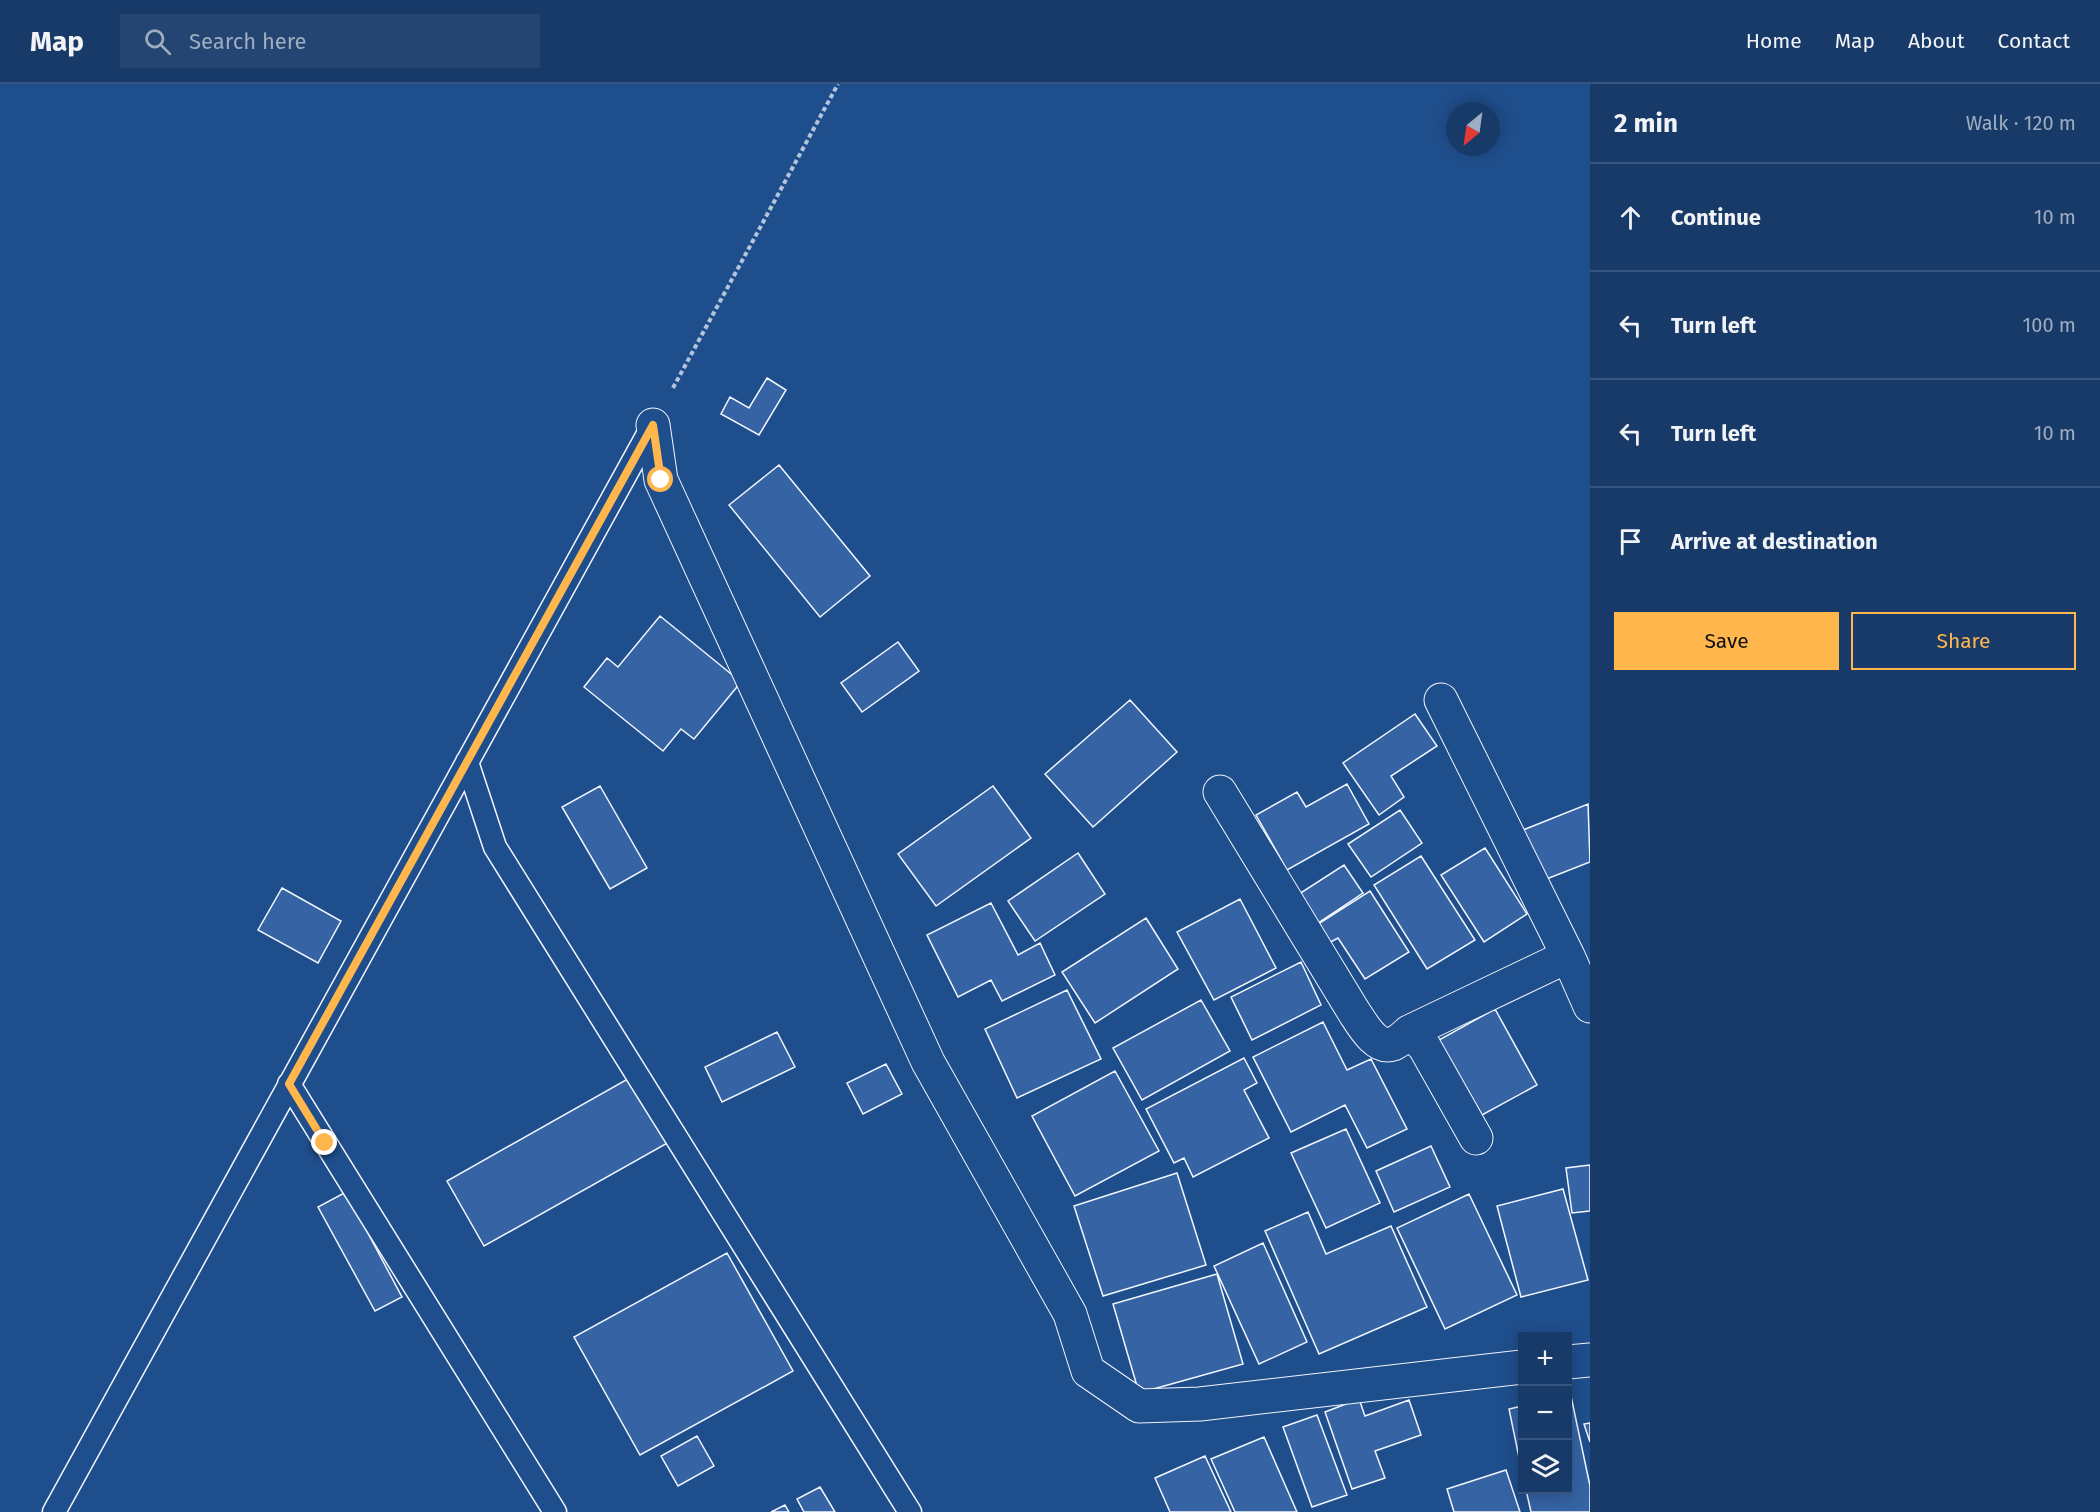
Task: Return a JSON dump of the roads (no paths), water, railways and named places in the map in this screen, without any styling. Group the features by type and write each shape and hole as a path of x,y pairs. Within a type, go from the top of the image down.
{"street":[{"path":"653,425 661,480 928,1062 1070,1314 1088,1371 1138,1406 1200,1404 1518,1367"},
{"path":"1441,700 1568,956 1590,1006"},
{"path":"1220,792 1354,1012 1370,1035 1383,1044 1393,1044 1409,1032 1568,956"},
{"path":"1409,1032 1424,1047 1476,1138"},
{"path":"1572,1362 1590,1360"}],"lane":[{"path":"54,1512 653,425"},
{"path":"467,762 495,847 910,1512"},
{"path":"289,1084 555,1512"}]}
